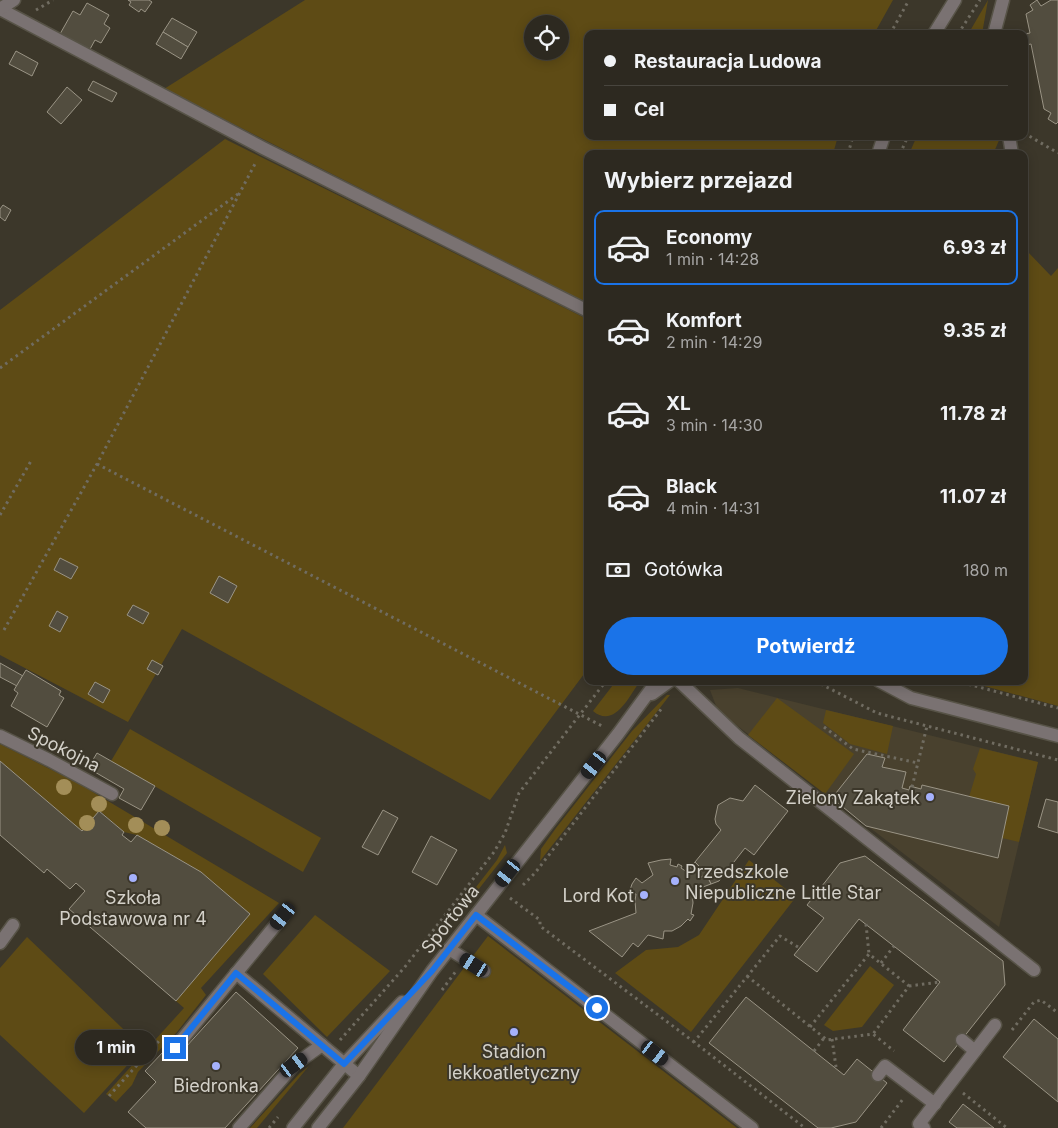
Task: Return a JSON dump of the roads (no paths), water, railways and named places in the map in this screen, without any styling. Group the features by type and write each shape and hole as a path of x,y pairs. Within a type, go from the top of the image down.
{"street":[{"path":"14,0 0,9 263,148 584,309"},
{"path":"936,30 955,0"},
{"path":"995,30 1004,0"},
{"name":"Sportowa","path":"318,1128 359,1076 448,949 618,734 653,685"},
{"name":"Sportowa","path":"644,700 665,685"},
{"path":"682,685 739,738 1034,970"},
{"path":"887,685 911,698 1058,736"},
{"name":"Spokojna","path":"0,736 112,794"},
{"path":"476,915 752,1128"},
{"path":"175,1048 283,916"},
{"path":"0,943 13,925"},
{"path":"448,949 484,971"},
{"name":"Sportowa","path":"293,1128 344,1064 432,971"},
{"path":"236,973 359,1076"},
{"path":"920,1127 930,1101 975,1051 995,1025"},
{"path":"962,1040 975,1051"},
{"path":"239,1128 294,1065 326,1048"},
{"path":"878,1076 886,1066 930,1101"}],"place":[{"name":"Zielony Zakątek","path":"930,797"},
{"name":"Szkoła Podstawowa nr 4","path":"133,878"},
{"name":"Przedszkole Niepubliczne Little Star","path":"675,881"},
{"name":"Lord Kot","path":"644,895"},
{"name":"Stadion lekkoatletyczny","path":"514,1032"},
{"name":"Biedronka","path":"216,1066"}]}
